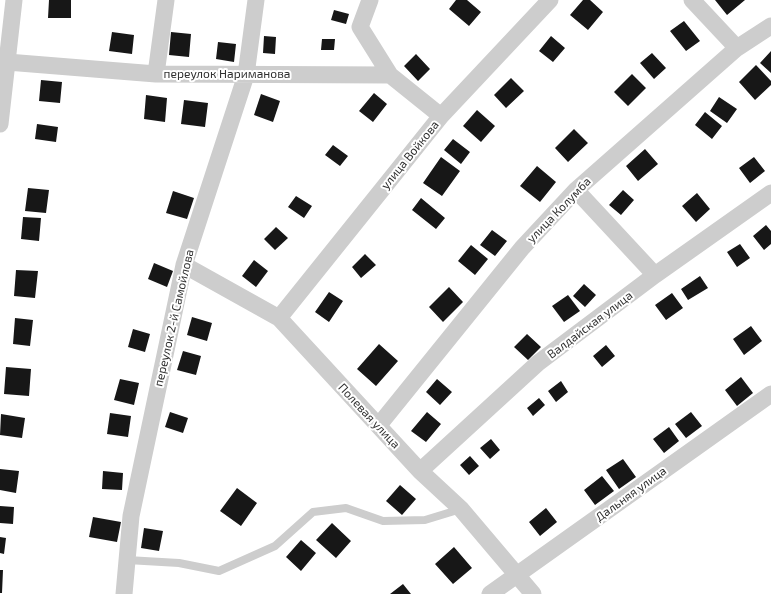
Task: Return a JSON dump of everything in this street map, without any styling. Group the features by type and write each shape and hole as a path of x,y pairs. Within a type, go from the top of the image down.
{"street":[{"path":"0,124 4,63 14,0"},
{"path":"156,74 166,0"},
{"name":"переулок 2-й Самойлова","path":"124,594 131,516 184,265 246,74 256,0"},
{"path":"370,0 360,27 390,75 441,116"},
{"name":"улица Войкова","path":"279,318 441,116 550,0"},
{"path":"692,0 737,48"},
{"name":"улица Колумба","path":"379,426 522,248 576,190 737,48 771,26"},
{"name":"переулок Нариманова","path":"4,63 156,74 390,75"},
{"path":"576,190 655,275"},
{"name":"Валдайская улица","path":"420,471 538,363 655,275 771,193"},
{"name":"Полевая улица","path":"184,265 279,318 420,471 461,509 516,576 533,594"},
{"name":"Дальняя улица","path":"490,594 771,394"}],"lane":[{"path":"127,560 179,563 219,571 275,546 313,512 346,508 383,521 425,520 461,509"}],"building":[{"path":"49,0 71,0 71,18 48,18"},
{"path":"456,0 467,0 481,12 469,26 449,9"},
{"path":"583,0 590,0 603,12 588,30 570,15"},
{"path":"715,0 745,0 727,15"},
{"path":"334,10 349,14 346,24 331,20"},
{"path":"684,21 700,41 686,51 670,31"},
{"path":"112,32 134,35 132,54 109,51"},
{"path":"171,32 191,34 189,57 169,55"},
{"path":"264,36 276,37 275,54 263,53"},
{"path":"551,36 565,48 553,62 539,51"},
{"path":"322,39 335,39 334,50 321,50"},
{"path":"218,42 236,44 234,62 216,59"},
{"path":"771,51 771,73 760,63"},
{"path":"652,53 666,68 654,79 640,63"},
{"path":"416,54 430,69 418,81 404,66"},
{"path":"756,65 771,81 771,85 755,100 739,82"},
{"path":"632,74 646,88 628,106 614,92"},
{"path":"511,78 524,91 506,108 494,95"},
{"path":"41,80 62,82 60,103 39,101"},
{"path":"374,93 387,104 373,122 359,111"},
{"path":"261,94 280,101 273,122 254,115"},
{"path":"146,95 167,98 165,122 144,119"},
{"path":"719,97 737,109 727,123 710,111"},
{"path":"184,100 208,103 205,127 181,124"},
{"path":"477,110 495,126 481,142 463,126"},
{"path":"705,112 722,126 712,139 695,125"},
{"path":"37,124 58,127 56,142 35,139"},
{"path":"574,129 588,143 568,162 555,148"},
{"path":"453,139 470,152 461,164 444,150"},
{"path":"333,145 348,156 340,166 325,155"},
{"path":"645,149 658,164 638,181 626,166"},
{"path":"441,157 460,171 442,196 423,183"},
{"path":"754,157 765,171 750,183 739,168"},
{"path":"537,166 556,182 540,202 520,186"},
{"path":"28,188 49,190 46,213 25,211"},
{"path":"623,190 634,200 621,215 609,205"},
{"path":"173,191 194,198 187,219 166,213"},
{"path":"697,193 710,209 696,222 682,206"},
{"path":"296,196 312,206 304,218 288,207"},
{"path":"421,198 445,218 436,229 412,210"},
{"path":"23,217 41,218 39,241 21,239"},
{"path":"766,225 771,231 771,244 764,250 753,236"},
{"path":"276,227 288,238 275,250 264,239"},
{"path":"492,230 507,241 495,256 480,245"},
{"path":"740,244 750,258 737,267 727,252"},
{"path":"471,245 488,259 475,275 458,261"},
{"path":"365,254 376,265 361,278 352,267"},
{"path":"254,260 268,271 256,287 242,276"},
{"path":"154,263 173,271 167,287 148,279"},
{"path":"16,270 38,271 35,298 14,296"},
{"path":"700,276 708,288 688,300 681,289"},
{"path":"584,284 596,295 585,307 573,296"},
{"path":"449,287 463,302 443,322 429,307"},
{"path":"329,292 343,301 329,322 315,312"},
{"path":"672,293 683,308 666,320 655,305"},
{"path":"568,295 580,311 564,322 552,306"},
{"path":"192,317 212,323 207,341 187,335"},
{"path":"15,318 33,320 30,346 13,344"},
{"path":"751,326 762,341 744,355 733,339"},
{"path":"133,329 150,334 145,352 128,347"},
{"path":"527,334 541,347 528,360 514,347"},
{"path":"379,344 398,361 376,386 357,369"},
{"path":"606,345 615,356 602,367 593,356"},
{"path":"183,351 201,356 196,375 177,370"},
{"path":"6,367 31,369 29,396 4,394"},
{"path":"741,377 753,393 737,406 725,390"},
{"path":"120,379 139,383 134,405 114,400"},
{"path":"437,379 452,392 440,405 426,392"},
{"path":"561,381 568,392 556,402 548,391"},
{"path":"539,398 545,405 533,416 527,408"},
{"path":"170,412 188,418 183,433 165,427"},
{"path":"427,412 441,424 426,442 411,431"},
{"path":"691,412 702,426 686,438 675,424"},
{"path":"110,413 131,416 128,437 107,434"},
{"path":"1,414 25,418 22,438 0,435"},
{"path":"669,427 679,441 664,453 653,439"},
{"path":"491,439 500,450 490,459 480,448"},
{"path":"470,456 479,466 469,475 460,465"},
{"path":"623,459 636,477 619,489 606,470"},
{"path":"0,469 19,471 16,493 0,490"},
{"path":"103,471 123,473 122,490 102,489"},
{"path":"602,476 614,491 595,505 584,490"},
{"path":"400,485 416,499 402,515 386,501"},
{"path":"237,488 257,503 241,526 220,511"},
{"path":"0,506 14,507 13,524 0,523"},
{"path":"546,508 557,522 540,536 529,522"},
{"path":"93,517 121,522 117,542 89,537"},
{"path":"332,523 351,541 336,558 316,540"},
{"path":"144,528 163,531 159,551 141,548"},
{"path":"0,537 6,538 4,554 0,553"},
{"path":"301,540 316,553 301,571 286,557"},
{"path":"454,547 472,568 453,584 435,564"},
{"path":"0,570 3,570 2,593 0,593"},
{"path":"403,584 411,594 390,594"}]}
